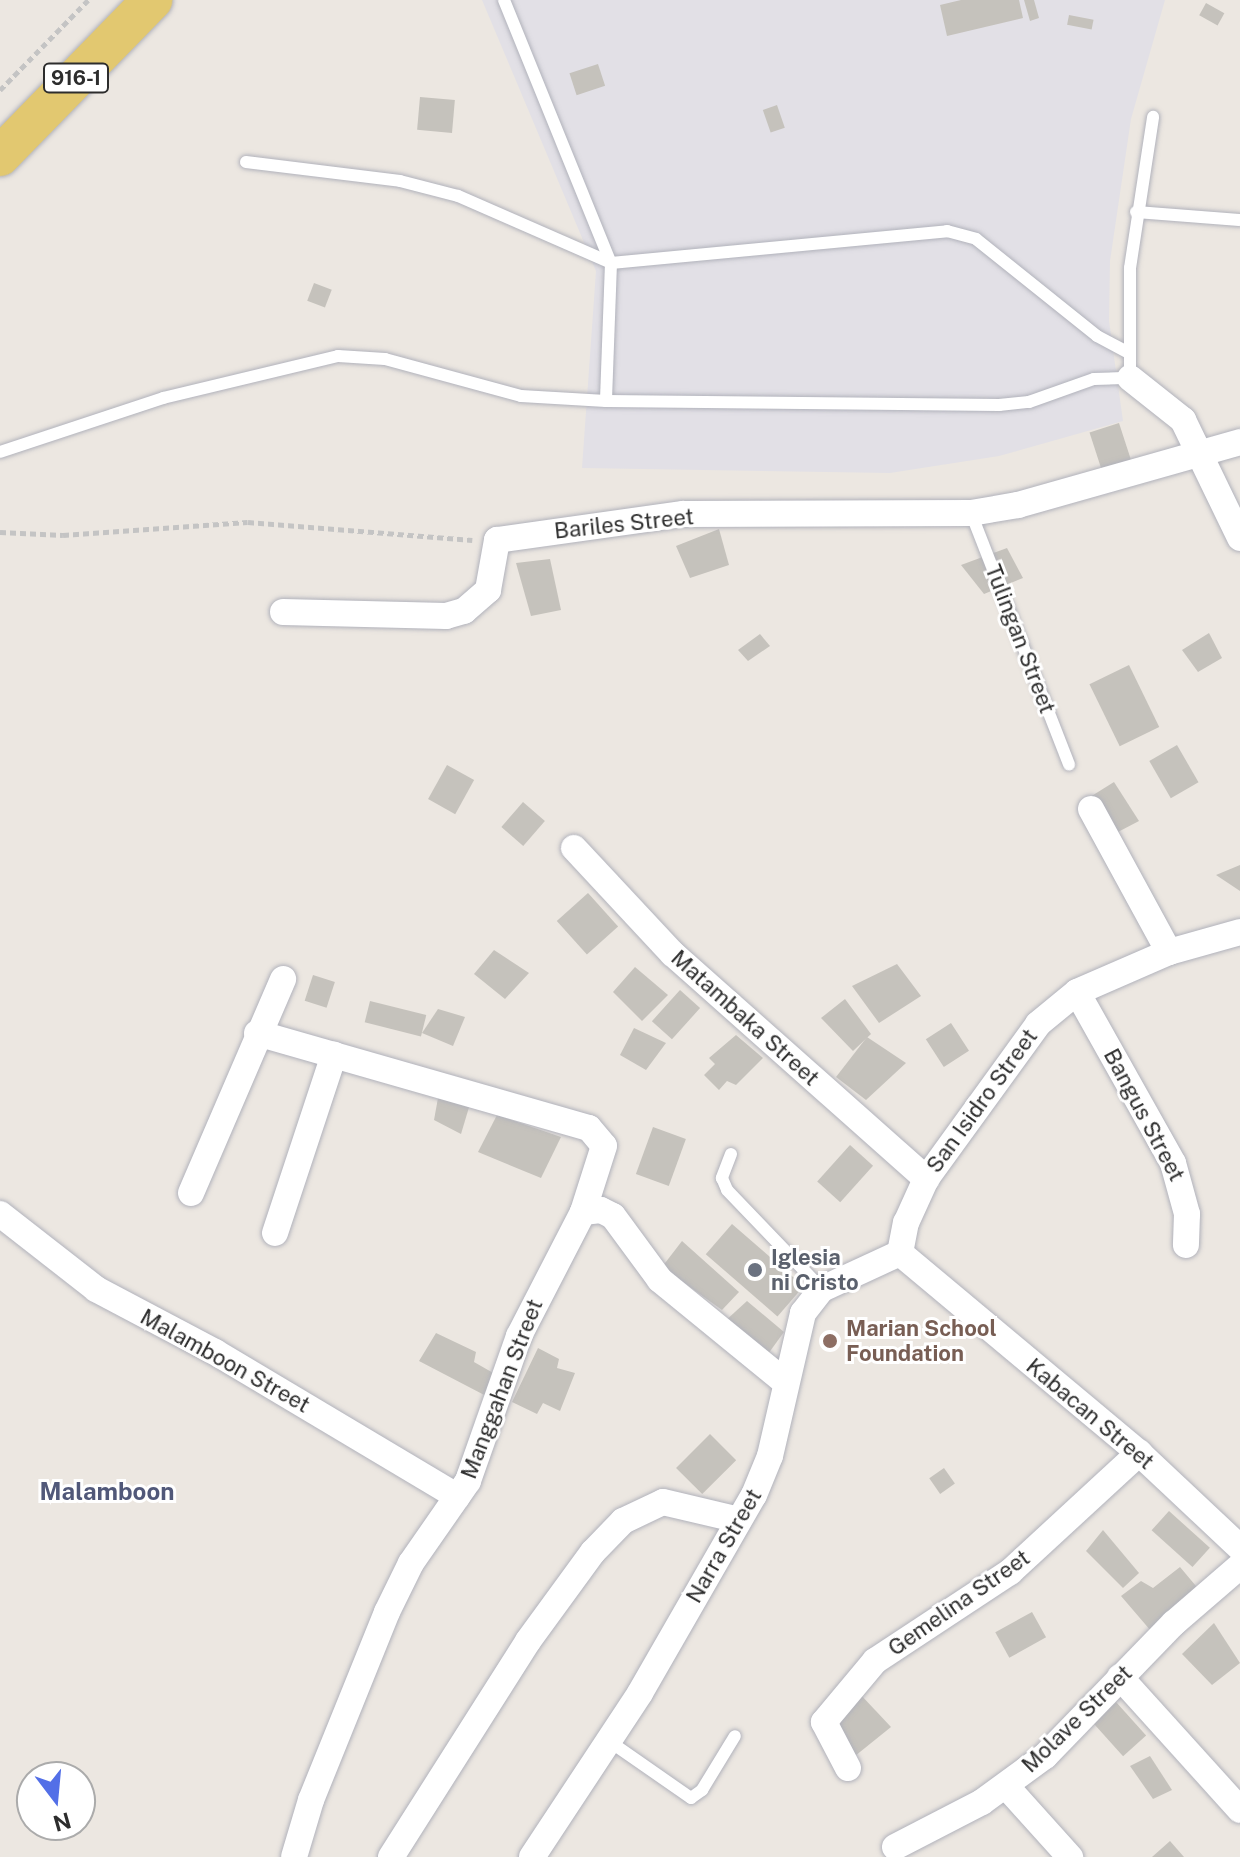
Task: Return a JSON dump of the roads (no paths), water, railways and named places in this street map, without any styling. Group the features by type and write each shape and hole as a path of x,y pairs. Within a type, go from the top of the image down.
{"main road":[{"name":"916-1","path":"0,156 152,0"}],"street":[{"path":"1130,365 1183,420 1240,538"},
{"name":"Bariles Street","path":"283,612 446,616 464,611 488,590 497,540 683,514 971,513 1202,456 1240,442"},
{"path":"1091,809 1169,952"},
{"name":"Matambaka Street","path":"574,848 663,944 926,1179"},
{"name":"San Isidro Street","path":"900,1253 909,1215 926,1179 1016,1050 1057,1005 1077,992 1169,952 1240,932"},
{"path":"191,1193 257,1033 283,979"},
{"name":"Bangus Street","path":"1077,992 1173,1163 1184,1192 1186,1245"},
{"path":"257,1033 334,1055 275,1233"},
{"name":"Manggahan Street","path":"294,1857 311,1800 387,1612 411,1563 468,1481 519,1336 583,1212 603,1153 598,1134 334,1055"},
{"path":"583,1212 601,1210 613,1216 660,1280 784,1381"},
{"name":"Malamboon Street","path":"0,1214 96,1289 215,1352 457,1496"},
{"path":"822,1289 900,1253"},
{"name":"Kabacan Street","path":"900,1253 1139,1453 1240,1548"},
{"name":"Narra Street","path":"537,1855 609,1741 739,1520 770,1456 784,1381 803,1313 822,1289"},
{"name":"Gemelina Street","path":"848,1768 824,1722 875,1661 1010,1572 1139,1453"},
{"path":"391,1857 528,1641 593,1552 623,1521 663,1502 739,1520"},
{"name":"Molave Street","path":"898,1852 1006,1786 1045,1756 1120,1677 1240,1566"},
{"path":"1120,1677 1240,1810"},
{"path":"1006,1786 1070,1857"}],"lane":[{"path":"504,0 611,263 606,401"},
{"path":"1130,365 1136,212 1153,117"},
{"path":"246,162 400,181 458,196 611,263 947,231 976,239 1130,365"},
{"path":"1136,212 1240,220"},
{"path":"0,452 163,398 338,356 385,359 521,396 606,401 999,405 1029,402 1130,365"},
{"name":"Tulingan Street","path":"971,513 1069,765"},
{"path":"731,1154 722,1178 727,1190 822,1289"},
{"path":"609,1741 691,1798 702,1790 735,1736"}],"place":[{"name":"Iglesia ni Cristo","path":"755,1270"},
{"name":"Marian School Foundation","path":"830,1341"}],"district":[{"name":"Malamboon","path":"107,1492"}]}
